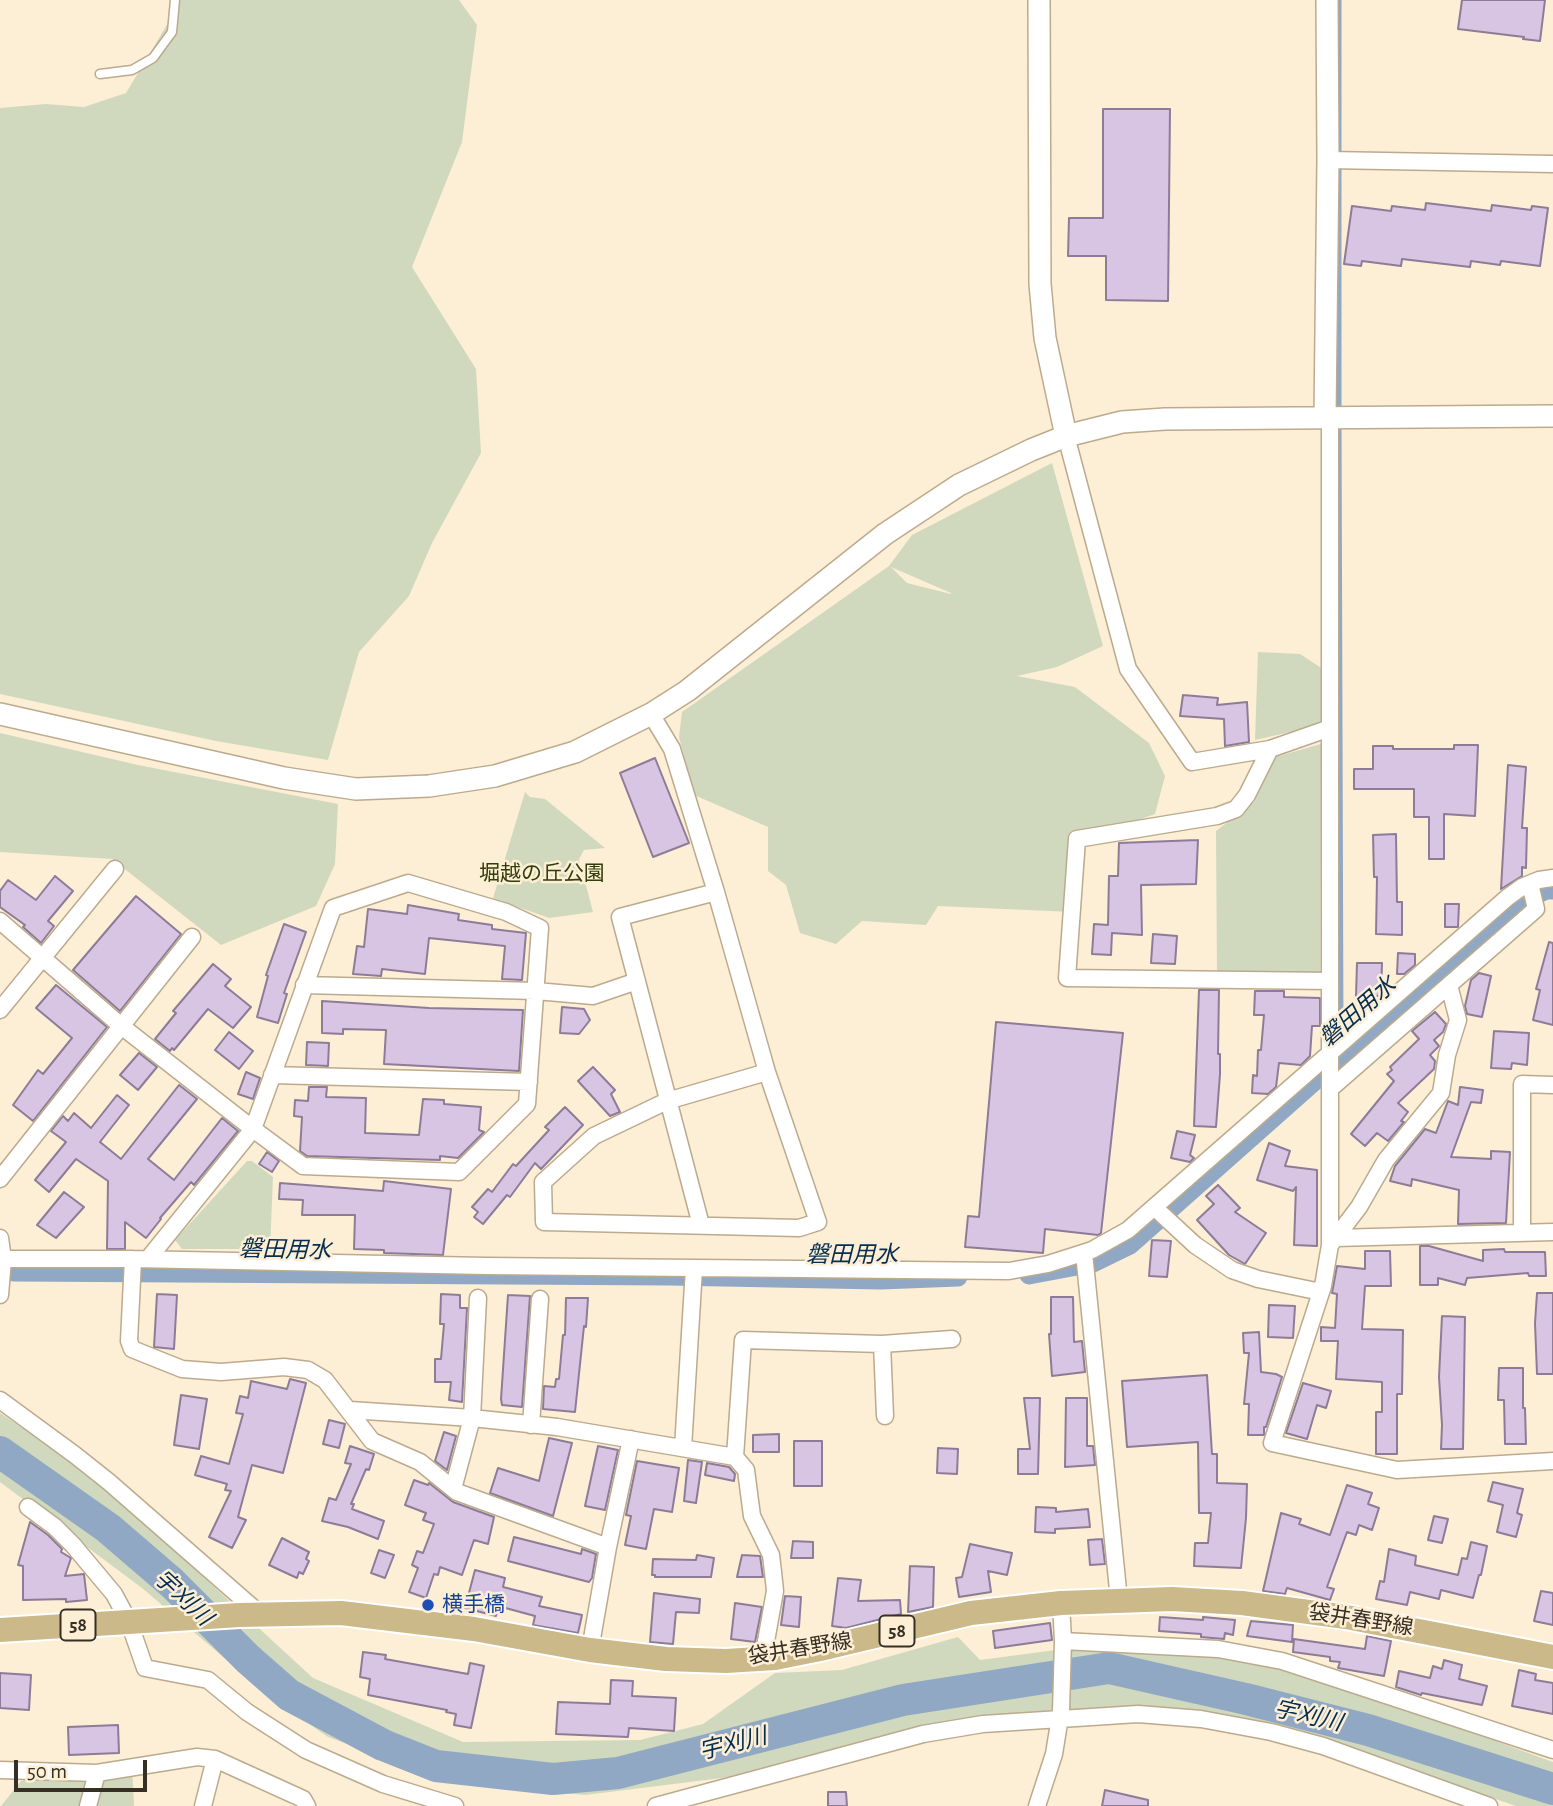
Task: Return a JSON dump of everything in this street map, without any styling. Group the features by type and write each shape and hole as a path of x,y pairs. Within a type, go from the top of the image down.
{"main road":[{"name":"袋井春野線","path":"0,1630 250,1615 341,1613 474,1629 590,1650 666,1659 726,1661 820,1649 971,1613 1061,1603 1172,1599 1242,1603 1346,1617 1553,1657"}],"street":[{"path":"1039,0 1041,296 1045,338 1066,436 1128,669 1192,762 1270,748 1330,728"},
{"path":"1327,0 1330,1088 1333,1242 1321,1292 1272,1443 1397,1470 1553,1461"},
{"path":"1328,160 1553,164"},
{"path":"0,714 284,778 356,789 429,786 495,776 575,752 651,714 687,691 885,534 959,485 1066,436 1122,422 1166,418 1553,416"},
{"path":"651,714 672,749 767,1072 818,1222 799,1228 544,1222 543,1182 594,1136 667,1101 767,1072"},
{"path":"1270,748 1247,795 1236,809 1217,816 1077,838 1067,978 1330,981"},
{"path":"0,1010 115,869"},
{"path":"2,1259 136,1266 1009,1271 1048,1264 1084,1253 1128,1230 1508,897 1530,884 1553,878"},
{"path":"0,921 120,1026 253,1129 303,1167 460,1172 527,1104 540,928 506,912 408,883 333,908 253,1129 136,1266 129,1341 132,1349 182,1369 221,1372 284,1367 308,1370 326,1380 372,1441 420,1462 453,1489 608,1548"},
{"path":"1330,1088 1536,909 1530,884"},
{"path":"701,1225 620,917 716,892"},
{"path":"0,1179 192,937"},
{"path":"304,985 536,991 593,996 637,981"},
{"path":"1333,1242 1359,1208 1386,1160 1441,1093 1447,1055 1458,1020 1449,985"},
{"path":"272,1075 529,1082"},
{"path":"1522,1233 1522,1084 1553,1085"},
{"path":"1154,1208 1195,1245 1232,1270 1258,1279 1321,1292"},
{"path":"1333,1242 1553,1232"},
{"path":"0,1238 0,1295"},
{"path":"1084,1253 1119,1600"},
{"path":"683,1448 694,1268"},
{"path":"453,1489 472,1418 478,1298"},
{"path":"531,1424 540,1299"},
{"path":"735,1457 743,1340 882,1344 952,1339"},
{"path":"882,1344 885,1416"},
{"path":"0,1400 84,1462 250,1615"},
{"path":"350,1410 531,1424 735,1457 746,1470 752,1516 771,1555 775,1591 763,1658"},
{"path":"590,1650 631,1439"},
{"path":"28,1507 55,1527 114,1594 129,1622 145,1668 208,1680 247,1712 306,1750 383,1784 455,1806"},
{"path":"1037,1806 1054,1754 1061,1714 1061,1603"},
{"path":"1063,1641 1218,1649 1282,1661 1553,1750"},
{"path":"656,1806 923,1734 1061,1714 1146,1714 1201,1719 1271,1732 1369,1761 1489,1806"},
{"path":"0,1770 97,1773 197,1757 215,1759 303,1800 307,1806"},
{"path":"203,1806 215,1759"},
{"path":"88,1806 97,1773"},
{"path":"1444,1806 1448,1802 1458,1806"}],"lane":[{"path":"100,74 132,70 153,58 172,32 175,0"}],"green space":[{"path":"175,0 459,0 477,25 462,142 412,267 476,369 481,453 432,543 409,596 359,652 328,760 216,741 0,694 0,108 46,104 84,107 126,93 174,13"},
{"path":"1052,463 1103,646 1057,667 1017,676 1075,687 1149,743 1165,776 1155,814 1070,844 1072,912 938,906 926,925 862,921 836,944 800,933 786,885 768,871 768,827 694,795 679,737 682,712 889,566 912,535","holes":["891,567 951,593 907,583"]},
{"path":"1258,652 1300,654 1323,669 1321,725 1255,740"},
{"path":"0,733 138,765 338,804 335,864 316,906 221,945 112,859 0,852"},
{"path":"1321,744 1320,975 1217,974 1216,831 1254,802 1275,757"},
{"name":"堀越の丘公園","path":"525,792 530,797 545,799 605,848 584,850 579,859 593,912 549,918 493,898"},
{"path":"247,1161 252,1161 273,1177 270,1249 182,1249 175,1240"},
{"path":"0,1413 87,1470 313,1678 463,1742 640,1740 703,1724 775,1673 842,1670 958,1637 980,1660 1071,1648 1269,1659 1553,1762 1553,1806 1516,1806 1322,1740 1188,1710 1118,1708 991,1716 746,1775 585,1795 457,1784 328,1737 269,1696 142,1588 0,1482"},
{"path":"132,1765 134,1806 1,1806 21,1781 60,1768"}],"building":[{"path":"1462,0 1545,0 1540,41 1458,29"},
{"path":"1103,109 1170,109 1168,301 1106,300 1106,256 1068,256 1069,218 1103,218"},
{"path":"1426,203 1491,211 1492,205 1531,210 1532,206 1548,208 1540,266 1501,261 1500,265 1471,261 1470,267 1402,259 1401,266 1362,261 1361,266 1344,264 1352,206 1391,211 1392,206 1425,210"},
{"path":"1183,695 1218,698 1217,705 1247,702 1249,742 1225,746 1224,719 1180,716"},
{"path":"1454,745 1478,745 1475,816 1444,814 1444,859 1429,859 1429,817 1414,817 1414,789 1354,789 1354,769 1373,769 1373,746 1393,746 1393,749 1454,749"},
{"path":"655,758 689,843 653,857 620,773"},
{"path":"1508,765 1526,767 1522,828 1527,828 1526,868 1522,867 1522,876 1501,889"},
{"path":"1396,834 1397,902 1402,902 1402,935 1376,934 1377,877 1374,877 1373,835"},
{"path":"1198,840 1196,884 1141,885 1142,935 1112,933 1111,955 1092,954 1094,924 1108,925 1109,876 1118,876 1119,843"},
{"path":"55,876 73,891 48,921 54,926 41,943 23,927 25,925 0,907 0,891 8,880 36,900"},
{"path":"136,896 181,934 120,1011 73,970"},
{"path":"1445,904 1459,904 1458,927 1445,927"},
{"path":"408,905 459,914 458,920 492,925 492,929 526,933 522,980 502,979 505,946 429,938 425,974 382,969 381,976 353,974 357,946 364,947 368,909 407,914"},
{"path":"284,924 306,932 284,993 287,994 278,1023 257,1017 268,976 266,975"},
{"path":"1153,934 1177,936 1175,964 1151,963"},
{"path":"1549,942 1553,943 1553,1025 1533,1020 1540,990 1536,989"},
{"path":"1398,953 1415,954 1415,965 1404,974 1397,974"},
{"path":"1357,963 1382,963 1379,996 1356,996"},
{"path":"213,964 231,979 225,986 251,1007 233,1028 208,1009 174,1050 172,1048 170,1051 155,1039 176,1013 173,1011"},
{"path":"1479,973 1491,976 1482,1017 1467,1014 1465,1006 1471,980"},
{"path":"56,985 107,1027 33,1121 13,1105 38,1070 43,1074 72,1038 36,1008"},
{"path":"1199,990 1219,990 1220,1074 1216,1127 1194,1126"},
{"path":"1255,991 1284,991 1284,997 1320,998 1320,1026 1312,1026 1310,1056 1301,1065 1279,1063 1276,1087 1268,1094 1252,1093 1253,1075 1257,1076 1258,1050 1261,1050 1264,1015 1254,1015"},
{"path":"322,1001 429,1008 523,1010 519,1071 384,1064 386,1030 343,1029 343,1034 322,1033"},
{"path":"562,1007 584,1009 590,1020 579,1034 560,1033"},
{"path":"1435,1012 1446,1024 1443,1032 1434,1040 1439,1046 1430,1055 1435,1061 1434,1069 1398,1103 1408,1112 1401,1121 1404,1122 1388,1141 1377,1133 1365,1146 1351,1134 1394,1081 1387,1074 1392,1070 1390,1067 1419,1039 1412,1031"},
{"path":"996,1022 1123,1033 1101,1233 1098,1235 1045,1229 1043,1253 965,1247 968,1216 979,1217"},
{"path":"1494,1031 1529,1033 1527,1065 1512,1063 1511,1069 1491,1068"},
{"path":"229,1032 253,1051 239,1069 215,1050"},
{"path":"307,1042 329,1043 328,1066 306,1065"},
{"path":"139,1053 157,1067 138,1090 120,1075"},
{"path":"593,1067 615,1090 611,1094 620,1112 610,1116 578,1081"},
{"path":"246,1072 260,1078 253,1099 238,1094"},
{"path":"179,1085 197,1099 148,1159 174,1180 222,1118 238,1131 194,1185 191,1182 160,1218 146,1238 125,1222 125,1249 107,1249 108,1181 76,1159 49,1192 35,1180 66,1142 51,1131 63,1116 68,1121 74,1113 91,1128 117,1095 129,1105 100,1142 121,1159"},
{"path":"309,1087 327,1087 326,1097 366,1098 365,1133 419,1135 423,1099 481,1107 479,1130 484,1132 458,1158 440,1156 440,1160 307,1156 300,1151 302,1117 294,1116 295,1100 308,1101"},
{"path":"1460,1087 1483,1090 1481,1103 1471,1102 1451,1157 1491,1159 1491,1151 1510,1152 1506,1223 1458,1224 1459,1190 1412,1179 1411,1186 1390,1181 1395,1166 1425,1129 1436,1133 1448,1101 1458,1105"},
{"path":"565,1107 583,1125 541,1169 535,1163 510,1197 507,1195 483,1224 474,1217 478,1212 472,1207 488,1189 492,1192 513,1164 516,1166 549,1130 545,1127"},
{"path":"1177,1131 1195,1135 1190,1155 1194,1158 1190,1162 1171,1158"},
{"path":"1269,1143 1290,1151 1285,1166 1317,1170 1317,1246 1294,1245 1296,1187 1293,1191 1257,1180"},
{"path":"267,1152 279,1161 272,1172 259,1164"},
{"path":"384,1181 451,1189 443,1255 354,1249 355,1215 302,1215 303,1200 279,1199 280,1183 383,1191"},
{"path":"1218,1185 1240,1208 1235,1212 1266,1233 1245,1264 1229,1255 1197,1220 1214,1204 1206,1196"},
{"path":"64,1192 84,1207 56,1238 37,1225"},
{"path":"1152,1240 1171,1241 1167,1277 1149,1276"},
{"path":"1420,1246 1483,1261 1483,1250 1545,1252 1546,1276 1529,1276 1528,1273 1467,1278 1465,1285 1438,1278 1438,1285 1420,1285"},
{"path":"1365,1251 1390,1251 1391,1286 1365,1286 1362,1329 1403,1330 1402,1394 1397,1394 1397,1454 1376,1454 1376,1412 1382,1412 1382,1382 1336,1379 1338,1341 1321,1341 1321,1327 1335,1328 1337,1294 1332,1293 1337,1266 1365,1269"},
{"path":"1537,1293 1553,1293 1553,1374 1537,1374"},
{"path":"157,1294 177,1295 174,1349 154,1347"},
{"path":"441,1294 460,1295 460,1308 467,1308 462,1402 449,1400 451,1382 435,1382 435,1359 441,1359 444,1324 440,1324"},
{"path":"508,1295 530,1296 522,1407 502,1405 501,1399"},
{"path":"1051,1297 1073,1297 1074,1342 1082,1341 1085,1372 1052,1376 1049,1334"},
{"path":"566,1298 588,1298 575,1412 543,1409 544,1386 555,1387 556,1379 559,1379 565,1335"},
{"path":"1269,1305 1295,1306 1293,1338 1268,1337"},
{"path":"1442,1316 1465,1317 1463,1449 1441,1449 1439,1377"},
{"path":"1259,1332 1261,1372 1282,1377 1264,1427 1264,1435 1248,1435 1249,1404 1244,1404 1249,1353 1244,1353 1243,1333"},
{"path":"1499,1368 1523,1368 1526,1444 1505,1444 1504,1400 1498,1400"},
{"path":"1207,1375 1212,1454 1217,1454 1217,1483 1247,1484 1241,1568 1194,1566 1195,1543 1208,1543 1211,1513 1199,1513 1198,1442 1127,1447 1122,1381"},
{"path":"290,1379 306,1383 283,1473 252,1465 238,1517 246,1520 232,1548 209,1537 231,1491 225,1490 227,1484 195,1475 201,1456 229,1464 243,1414 236,1413 240,1396 248,1398 251,1381 287,1389"},
{"path":"1303,1383 1331,1391 1326,1408 1317,1405 1307,1439 1286,1433"},
{"path":"181,1395 207,1399 199,1449 174,1445"},
{"path":"1024,1398 1040,1398 1038,1474 1018,1474 1018,1449 1030,1449"},
{"path":"1066,1398 1087,1398 1087,1446 1093,1446 1095,1465 1065,1467"},
{"path":"329,1420 345,1424 339,1448 323,1444"},
{"path":"444,1432 456,1436 447,1470 435,1461"},
{"path":"779,1434 779,1452 753,1452 753,1435"},
{"path":"549,1438 572,1443 553,1516 490,1493 498,1468 539,1481"},
{"path":"794,1441 822,1441 822,1486 794,1486"},
{"path":"350,1446 374,1454 369,1470 366,1469 351,1504 354,1504 352,1509 384,1521 378,1539 348,1527 322,1521 329,1498 336,1500 351,1464 345,1463"},
{"path":"598,1446 618,1450 605,1510 585,1506"},
{"path":"938,1448 958,1449 957,1474 937,1473"},
{"path":"688,1460 702,1462 696,1503 684,1501"},
{"path":"637,1461 679,1468 672,1512 654,1509 646,1549 625,1545 631,1516 626,1515"},
{"path":"707,1463 729,1467 735,1474 734,1481 705,1475"},
{"path":"414,1480 428,1485 429,1483 453,1502 494,1517 488,1544 474,1540 462,1575 440,1567 438,1575 434,1574 426,1598 409,1592 418,1568 412,1565 417,1551 423,1553 434,1524 423,1520 426,1513 405,1505"},
{"path":"1493,1482 1523,1489 1517,1513 1522,1515 1516,1537 1497,1532 1503,1505 1488,1501"},
{"path":"1347,1485 1372,1493 1368,1504 1379,1508 1372,1530 1359,1525 1356,1535 1347,1532 1327,1587 1334,1589 1330,1600 1287,1588 1285,1594 1263,1591 1281,1513 1301,1519 1299,1524 1330,1535"},
{"path":"1036,1507 1056,1508 1056,1512 1088,1509 1090,1527 1055,1529 1055,1533 1035,1532"},
{"path":"1434,1516 1448,1519 1442,1543 1428,1540"},
{"path":"30,1522 48,1535 62,1549 61,1552 71,1558 65,1576 84,1574 87,1600 23,1600 23,1566 18,1565"},
{"path":"514,1537 581,1554 582,1549 596,1554 592,1578 589,1582 508,1561"},
{"path":"282,1538 309,1552 306,1559 309,1561 303,1574 299,1572 297,1578 269,1565"},
{"path":"1102,1539 1105,1564 1090,1565 1088,1540"},
{"path":"793,1541 813,1542 813,1558 791,1558"},
{"path":"1471,1542 1487,1546 1473,1598 1441,1590 1439,1599 1410,1592 1407,1605 1376,1599 1380,1581 1384,1582 1389,1549 1416,1556 1415,1565 1458,1575 1462,1558 1467,1559"},
{"path":"970,1544 1012,1553 1007,1575 988,1571 991,1592 959,1597 956,1578 962,1577"},
{"path":"379,1550 394,1555 385,1578 371,1573"},
{"path":"697,1555 714,1558 711,1577 652,1575 653,1559 696,1560"},
{"path":"742,1555 760,1556 763,1577 737,1577"},
{"path":"910,1566 934,1567 933,1607 908,1612"},
{"path":"475,1570 505,1578 503,1587 542,1597 539,1606 582,1615 578,1633 533,1625 535,1616 498,1606 496,1616 465,1608"},
{"path":"838,1578 861,1580 858,1601 900,1600 901,1614 846,1628 832,1626"},
{"path":"1541,1591 1553,1593 1553,1625 1534,1621"},
{"path":"654,1593 700,1599 699,1613 676,1612 673,1644 650,1642"},
{"path":"785,1596 801,1597 799,1627 781,1625"},
{"path":"735,1603 762,1607 755,1642 731,1639"},
{"path":"1160,1617 1235,1620 1233,1635 1225,1633 1224,1639 1201,1637 1201,1634 1159,1631"},
{"path":"1251,1621 1293,1625 1292,1642 1247,1636"},
{"path":"1050,1623 1052,1640 995,1648 993,1631"},
{"path":"1367,1636 1391,1641 1384,1676 1338,1668 1340,1662 1330,1661 1330,1657 1293,1652 1294,1639 1365,1649"},
{"path":"363,1652 386,1655 385,1659 468,1674 470,1663 484,1666 471,1728 454,1725 456,1714 446,1712 447,1710 368,1695 370,1679 360,1677"},
{"path":"1444,1660 1462,1665 1459,1679 1487,1686 1482,1705 1422,1693 1421,1695 1396,1687 1399,1671 1430,1678 1433,1666 1442,1669"},
{"path":"1519,1670 1536,1674 1535,1680 1553,1683 1553,1714 1512,1706"},
{"path":"0,1673 31,1675 29,1710 0,1708"},
{"path":"611,1680 633,1681 632,1696 676,1698 674,1731 629,1728 628,1737 556,1734 558,1702 610,1704"},
{"path":"118,1725 119,1753 69,1755 68,1727"},
{"path":"1105,1790 1148,1800 1148,1806 1102,1806"},
{"path":"828,1792 846,1792 847,1806 828,1806"}],"waterway":[{"path":"1339,0 1339,413"},
{"path":"1339,423 1341,1036"},
{"name":"磐田用水","path":"1029,1275 1093,1263 1130,1245 1520,902 1546,890 1553,890"},
{"name":"磐田用水","path":"14,1272 881,1280 958,1277"},
{"name":"宇刈川","path":"0,1452 108,1528 172,1583 248,1659 289,1695 383,1745 436,1766 553,1779 618,1773 903,1700 1109,1668 1368,1730 1553,1789"}],"place":[{"name":"横手橋","path":"428,1605"}]}
